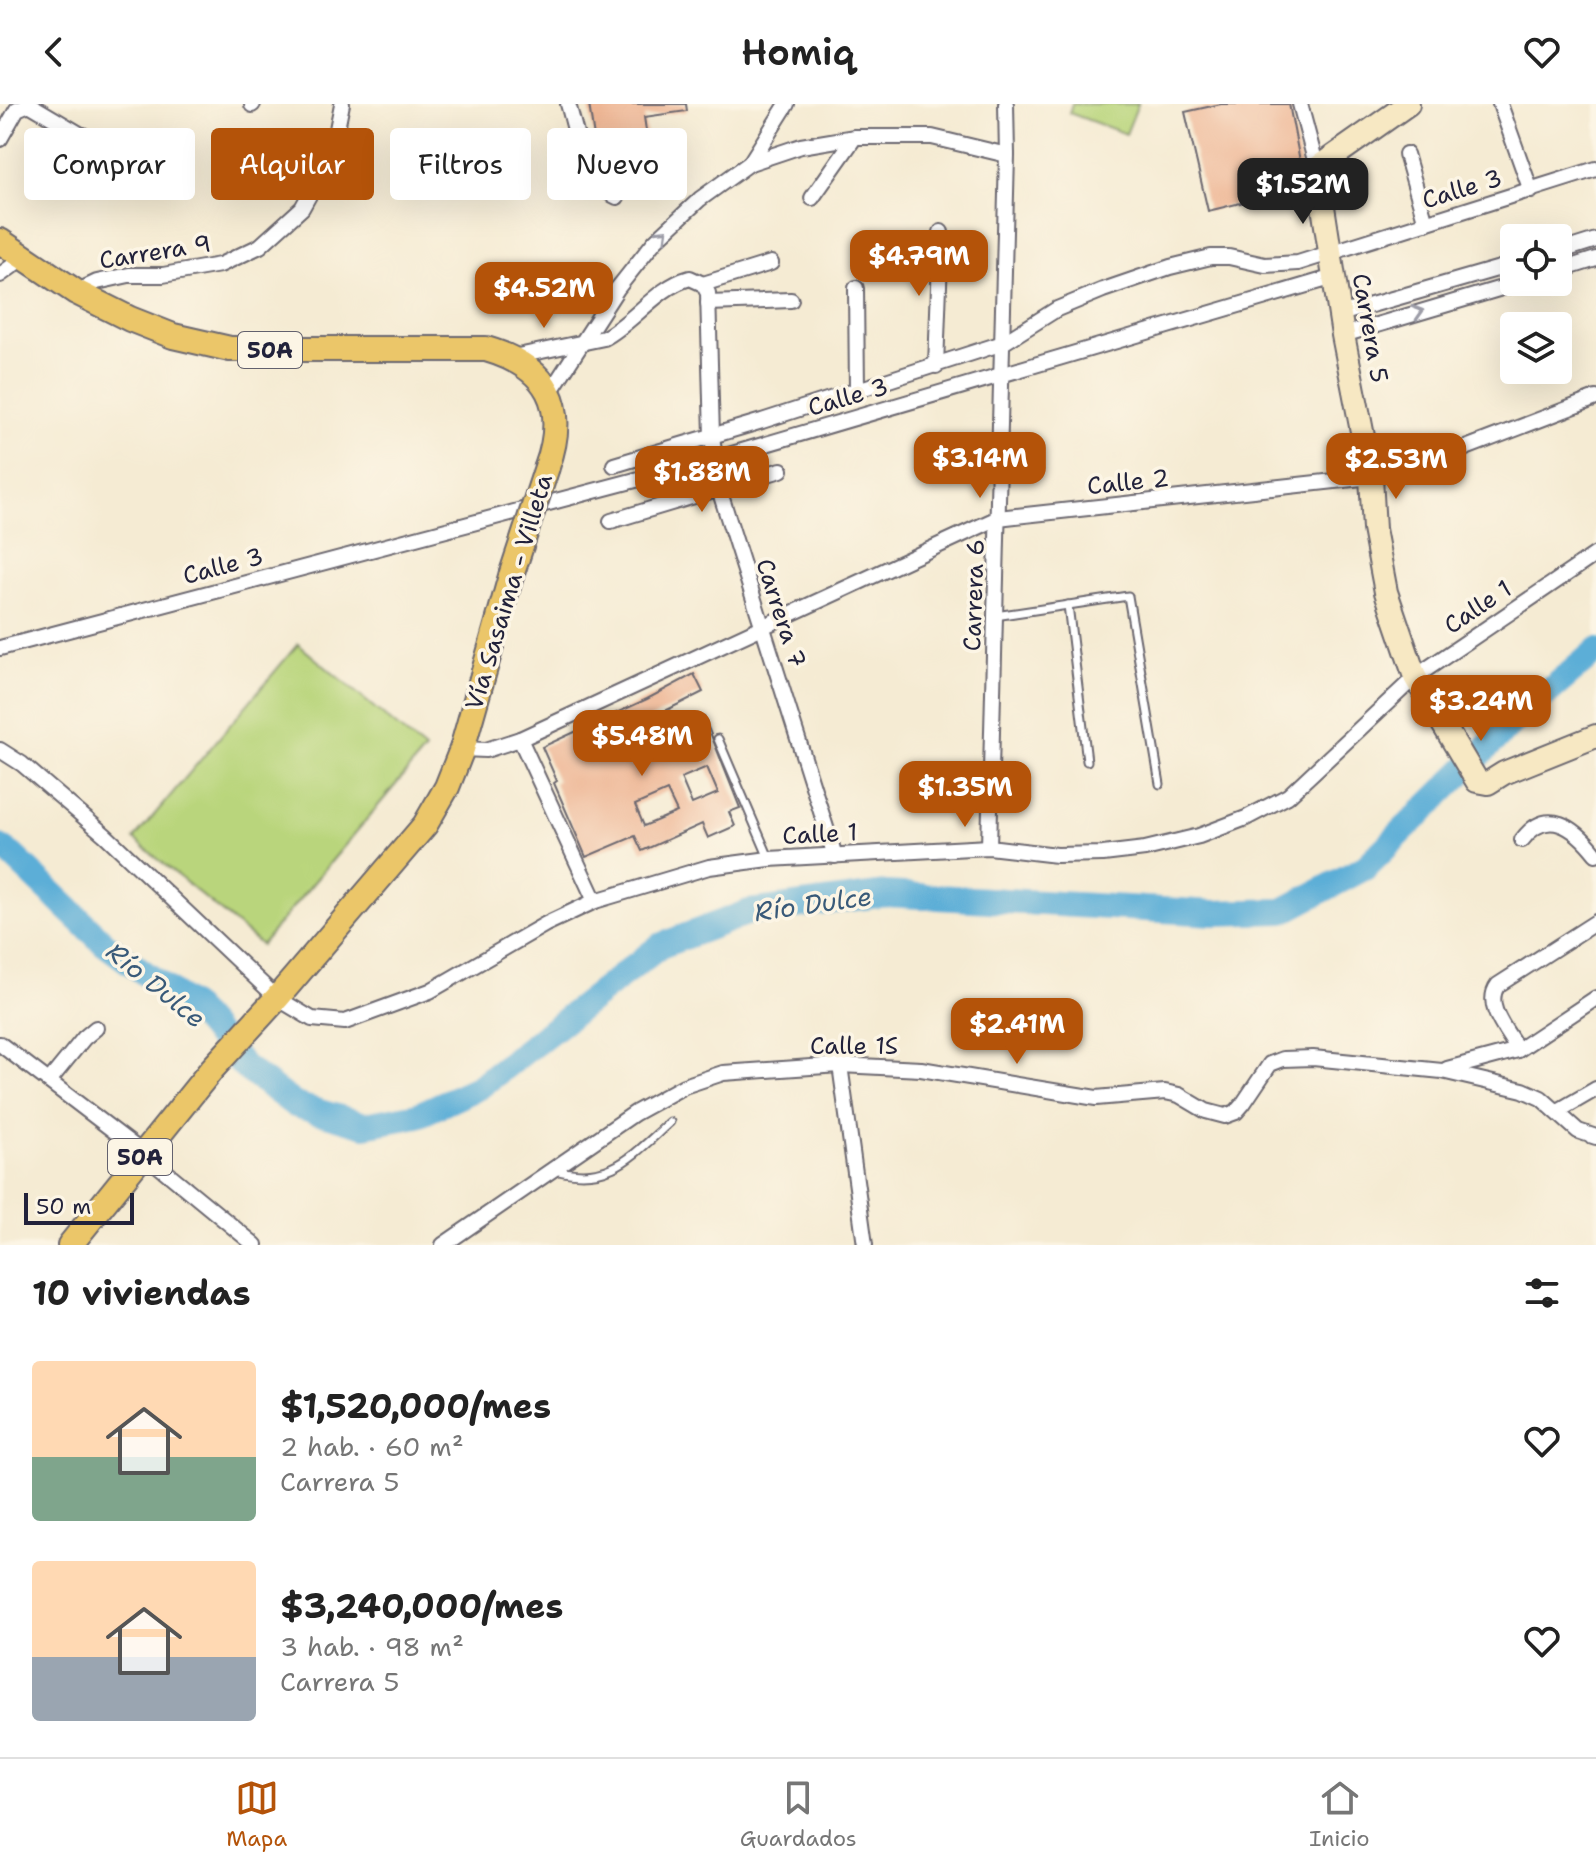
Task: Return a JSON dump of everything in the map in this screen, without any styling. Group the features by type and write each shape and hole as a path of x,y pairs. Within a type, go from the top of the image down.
{"main road":[{"name":"50A","path":"0,241 76,292 130,319 173,336 230,349 486,349 513,357"},
{"path":"513,357 533,371 549,394"},
{"name":"Vía Sasaima - Villeta","path":"70,1245 212,1069 269,1008 425,825 447,787 462,749 511,576 556,443 556,416 549,394"}],"street":[{"path":"0,139 17,109 29,104 71,128"},
{"name":"Carrera 9","path":"76,292 97,282 129,275 163,275 220,265 260,246 302,208 332,154 342,104"},
{"path":"568,104 575,128"},
{"path":"750,163 787,104"},
{"name":"Carrera 6","path":"989,847 1003,343 1006,104"},
{"name":"Carrera 5","path":"1300,104 1317,168 1341,325 1371,477 1374,529 1386,592 1415,677 1477,781 1488,783 1504,773 1596,736"},
{"path":"1317,168 1408,104"},
{"path":"1500,104 1531,191"},
{"path":"812,198 855,137"},
{"path":"549,394 617,289 655,241 700,199 750,163 801,146 855,137 932,137 1007,155"},
{"path":"1406,154 1426,223"},
{"name":"Calle 3","path":"0,648 715,459 1002,376 1332,266 1426,223 1596,169"},
{"path":"936,366 941,232"},
{"path":"1572,248 1596,240"},
{"path":"0,275 25,257"},
{"name":"Calle 3","path":"614,465 1003,343 1057,309 1170,267 1211,257 1280,266 1332,266"},
{"path":"1572,267 1596,259"},
{"path":"513,357 604,338 618,331 676,282 690,278 703,284 771,263"},
{"path":"1341,325 1500,269"},
{"name":"Carrera 7","path":"703,284 708,293 712,436 719,489 835,856"},
{"path":"1341,325 1500,287"},
{"path":"856,288 857,391"},
{"path":"708,303 791,300"},
{"name":"Calle 2","path":"462,749 486,750 520,739 998,518 1371,477 1437,459 1596,398"},
{"path":"611,521 781,470"},
{"name":"Calle 1","path":"0,750 22,764 105,835 269,1008 312,1019 345,1022 430,991 546,924 595,901 709,867 769,859 989,847 1057,855 1103,854 1145,849 1199,836 1246,818 1288,796 1415,677 1596,554"},
{"path":"520,739 595,901"},
{"path":"1522,840 1531,828 1548,822 1567,826 1586,841 1596,854"},
{"path":"1518,1050 1492,1003 1492,993 1498,985 1596,922"},
{"path":"1442,1071 1518,1050 1596,998"},
{"path":"49,1081 96,1028"},
{"path":"0,1044 143,1153 255,1245"},
{"name":"Calle 1S","path":"443,1245 635,1113 684,1086 723,1073 840,1065 921,1069 1096,1098 1165,1092 1179,1095 1206,1111 1225,1116 1236,1112 1270,1064 1283,1059 1313,1058 1442,1071 1523,1090 1541,1098 1578,1131 1596,1137"},
{"path":"840,1065 865,1245"},
{"path":"1558,1111 1596,1089"}],"lane":[{"path":"995,616 1128,596 1160,784"},
{"path":"1068,605 1087,761"},
{"path":"718,739 769,859"},
{"path":"553,1170 577,1176 594,1175 613,1168 642,1148 670,1122"}],"green space":[{"path":"1072,104 1138,104 1126,134 1069,113"},
{"path":"298,644 425,750 261,945 134,839"}],"building":[{"path":"589,104 686,104 687,111 644,117 646,128 593,128"},
{"path":"1221,104 1289,104 1305,187 1208,211 1185,112"},
{"path":"694,674 703,692 613,737 620,753 704,717 740,808 729,812 735,826 708,838 702,824 642,851 635,836 586,857 542,747","holes":["707,767 718,793 692,804 681,778","667,791 677,812 644,826 635,805"]}],"waterway":[{"name":"Río Dulce","path":"0,847 105,944 194,1009 244,1067 295,1105 365,1125 418,1115 479,1087 660,946 749,912 886,894 1214,913 1283,911 1366,867 1510,725 1596,651"}]}
